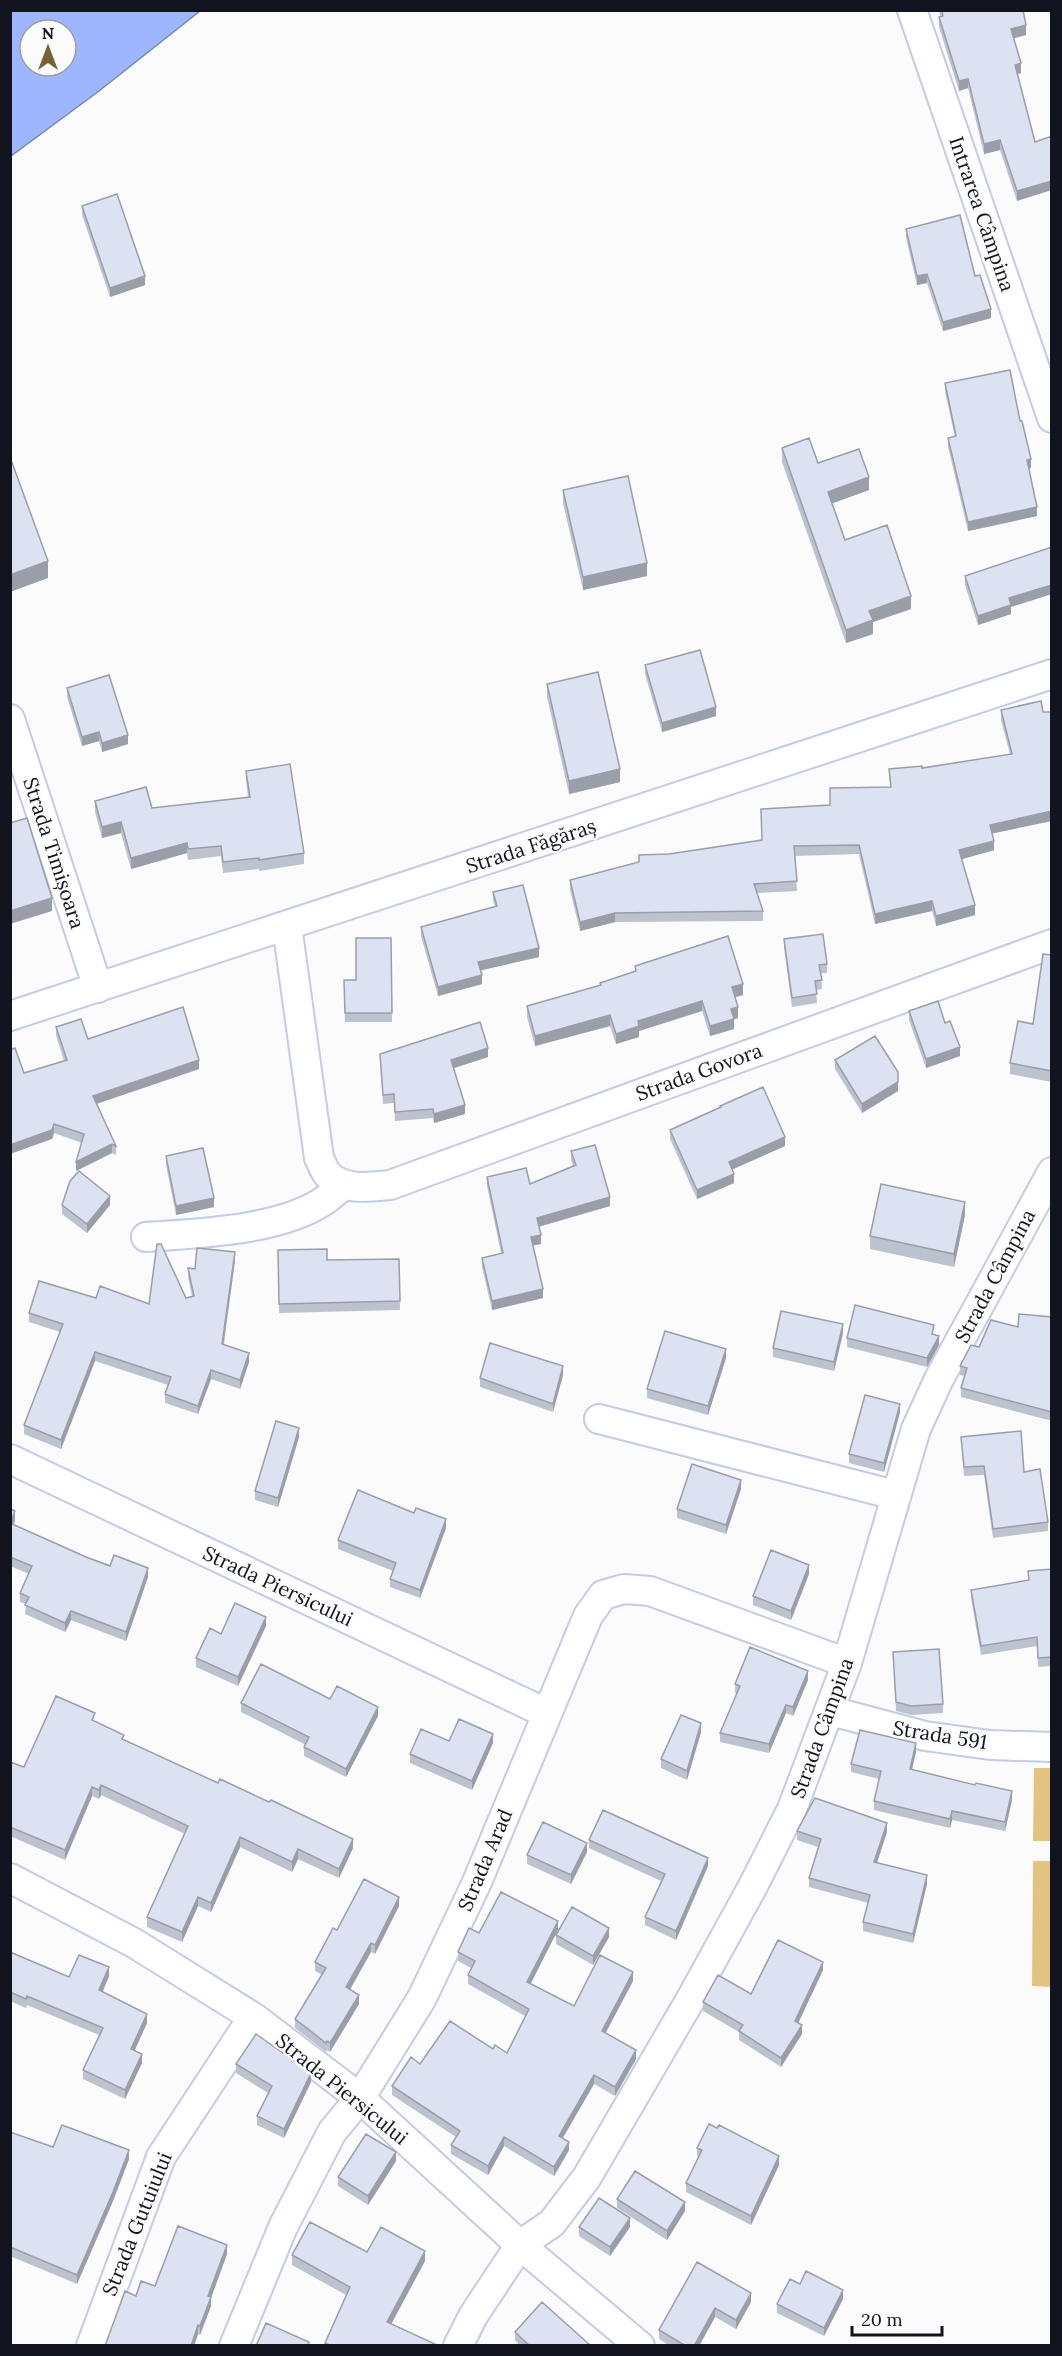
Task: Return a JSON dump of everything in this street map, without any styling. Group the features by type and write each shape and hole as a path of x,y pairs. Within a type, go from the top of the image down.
{"street":[{"name":"Intrarea Câmpina","path":"912,10 1052,418"},
{"name":"Strada Făgăraș","path":"10,1016 1052,674"},
{"name":"Strada Timișoara","path":"10,719 98,988"},
{"path":"146,1238 216,1232 270,1221 299,1213 322,1202 344,1185 328,1175 319,1158 287,926"},
{"name":"Strada Govora","path":"344,1185 363,1188 390,1185 1052,944"},
{"name":"Strada Câmpina","path":"520,2245 552,2223 586,2177 686,2007 753,1886 792,1809 831,1711 847,1663 916,1429 939,1378 1052,1172"},
{"path":"599,1419 895,1495"},
{"name":"Strada Piersicului","path":"10,1459 546,1713"},
{"name":"Strada Arad","path":"234,2346 302,2187 332,2132 360,2098 422,1998 477,1882 588,1616 603,1596 624,1590 650,1591 847,1663"},
{"name":"Strada 591","path":"831,1711 925,1736 990,1745 1052,1747"},
{"name":"Strada Piersicului","path":"10,1878 134,1942 253,2017 360,2098 520,2245 640,2346"},
{"name":"Strada Gutuiului","path":"91,2346 161,2157 253,2017"},
{"path":"458,2346 473,2316 520,2245"}],"shaded area":[{"path":"1034,1768 1051,1768 1051,1841 1033,1841"},
{"path":"1033,1861 1051,1861 1051,1987 1032,1986"}],"water":[{"path":"11,10 200,11 99,91 11,156"}],"building":[{"path":"942,10 1023,10 1026,25 1011,29 1021,63 1015,65 1035,142 1052,136 1052,181 1017,191 1000,140 984,144 968,79 959,81 939,17 943,16"},
{"path":"117,194 145,276 110,288 82,206"},
{"path":"960,215 975,276 980,275 991,309 943,322 927,274 917,276 906,229"},
{"path":"1010,370 1020,421 1022,421 1031,459 1027,460 1037,507 968,522 948,438 956,436 945,383"},
{"path":"809,438 818,463 859,449 869,477 828,492 845,540 887,525 911,596 869,611 873,620 846,630 782,448"},
{"path":"10,457 48,561 10,575"},
{"path":"628,476 647,563 583,577 563,490"},
{"path":"1052,547 1052,585 1009,598 1011,605 978,616 965,576"},
{"path":"700,650 716,707 662,723 645,665"},
{"path":"598,672 620,769 569,781 547,684"},
{"path":"109,675 128,735 102,743 99,732 82,737 67,688"},
{"path":"1041,701 1043,712 1052,712 1052,811 990,825 994,841 959,850 975,905 936,916 932,901 875,914 859,845 794,846 797,881 754,884 763,911 615,913 580,922 570,880 639,862 639,855 669,854 762,840 761,809 830,805 830,788 891,787 889,769 922,766 922,768 1012,754 1001,710"},
{"path":"290,764 304,853 259,860 259,858 223,862 221,846 188,849 187,843 131,858 121,822 102,827 95,801 146,787 152,808 250,797 246,771"},
{"path":"27,818 52,898 10,911 10,823"},
{"path":"523,885 539,948 478,962 482,975 438,987 421,927 497,906 493,892"},
{"path":"823,934 827,964 819,965 822,980 815,981 817,994 792,998 784,939"},
{"path":"728,936 743,984 732,987 738,1007 731,1009 734,1019 710,1026 702,1001 638,1021 639,1026 616,1034 610,1015 535,1036 527,1006 601,985 600,983 636,971 635,966"},
{"path":"356,938 391,938 392,1013 345,1013 344,980 356,980"},
{"path":"1043,954 1052,955 1052,1071 1010,1063 1018,1021 1033,1024"},
{"path":"938,1001 945,1023 950,1021 960,1047 926,1059 909,1011"},
{"path":"183,1007 199,1060 93,1096 116,1146 112,1144 76,1162 84,1134 54,1124 52,1130 10,1145 10,1050 15,1048 24,1073 67,1060 56,1027 81,1019 88,1039"},
{"path":"480,1022 488,1048 451,1060 465,1105 434,1114 433,1109 395,1112 394,1094 383,1095 380,1054"},
{"path":"875,1036 898,1072 898,1082 862,1104 835,1060"},
{"path":"763,1087 785,1137 729,1162 734,1174 697,1190 670,1130"},
{"path":"595,1145 610,1197 537,1218 541,1235 531,1237 543,1289 492,1301 482,1258 503,1253 487,1177 526,1168 530,1184 576,1165 571,1151"},
{"path":"203,1148 214,1198 176,1206 166,1156"},
{"path":"79,1171 110,1196 87,1224 62,1205 70,1181"},
{"path":"881,1184 965,1202 954,1254 870,1236"},
{"path":"157,1244 161,1244 186,1298 194,1296 188,1268 195,1269 197,1248 235,1252 222,1344 249,1353 240,1380 211,1370 198,1406 165,1394 171,1377 95,1352 61,1440 24,1425 63,1324 29,1313 39,1281 96,1298 100,1286 149,1304"},
{"path":"327,1249 327,1260 399,1259 400,1301 279,1304 278,1250"},
{"path":"855,1305 934,1325 932,1334 939,1336 927,1358 847,1338"},
{"path":"781,1311 843,1324 834,1362 773,1348"},
{"path":"1019,1314 1052,1317 1052,1412 961,1388 967,1368 960,1366 971,1345 979,1347 991,1320 1018,1327"},
{"path":"665,1331 726,1349 708,1406 647,1389"},
{"path":"490,1343 563,1366 553,1404 480,1378"},
{"path":"865,1395 900,1404 884,1463 849,1454"},
{"path":"276,1421 299,1428 278,1498 255,1491"},
{"path":"1021,1431 1024,1472 1040,1469 1048,1522 993,1529 984,1466 964,1467 961,1437"},
{"path":"692,1464 741,1480 726,1525 677,1509"},
{"path":"358,1490 414,1513 416,1508 446,1519 420,1590 390,1579 396,1563 338,1540"},
{"path":"10,1509 15,1511 10,1523"},
{"path":"10,1523 110,1566 114,1555 148,1568 126,1632 71,1611 65,1623 25,1605 29,1597 20,1593 32,1566 10,1557"},
{"path":"771,1550 809,1565 791,1611 753,1596"},
{"path":"1052,1569 1052,1657 1038,1658 1037,1637 981,1646 971,1590 1029,1580 1028,1571"},
{"path":"235,1603 266,1617 238,1677 196,1658 210,1628 221,1634"},
{"path":"750,1647 808,1671 793,1707 786,1705 769,1744 720,1733 740,1686 735,1684"},
{"path":"939,1649 943,1704 911,1706 896,1702 893,1652"},
{"path":"261,1664 330,1699 337,1686 378,1707 346,1769 304,1747 309,1737 241,1703"},
{"path":"56,1696 95,1713 92,1720 124,1735 122,1739 218,1783 220,1779 269,1802 271,1800 353,1839 339,1869 298,1849 292,1862 240,1837 211,1903 198,1897 182,1932 147,1917 188,1826 101,1785 99,1790 92,1787 65,1850 10,1827 10,1762 24,1767"},
{"path":"681,1715 701,1723 687,1771 661,1759"},
{"path":"459,1719 493,1734 472,1781 410,1754 421,1729 449,1741"},
{"path":"860,1730 916,1743 910,1769 975,1785 976,1783 1012,1791 1005,1822 952,1811 950,1819 874,1801 881,1771 851,1764"},
{"path":"815,1798 887,1823 874,1862 927,1875 913,1934 863,1922 870,1895 809,1878 821,1839 797,1831"},
{"path":"603,1810 708,1858 676,1931 645,1917 665,1874 589,1840"},
{"path":"543,1822 587,1843 571,1875 527,1855"},
{"path":"364,1879 399,1897 375,1945 371,1943 346,1987 359,1995 330,2043 327,2041 326,2043 295,2019 326,1968 315,1962 333,1928 337,1930"},
{"path":"501,1892 558,1921 527,1982 574,2006 600,1955 633,1972 602,2031 636,2050 615,2087 594,2075 559,2136 569,2142 554,2167 504,2137 488,2166 451,2145 460,2131 392,2086 411,2057 420,2064 450,2021 493,2049 495,2045 507,2053 529,2009 468,1975 475,1961 458,1952 469,1928 479,1933"},
{"path":"572,1907 609,1928 593,1956 556,1935"},
{"path":"778,1940 823,1962 795,2021 802,2025 781,2058 739,2031 743,2025 703,2002 718,1975 751,1994"},
{"path":"10,1952 69,1977 79,1955 109,1967 99,1990 147,2014 131,2049 142,2054 125,2090 83,2070 103,2028 27,1996 26,1999 10,1992"},
{"path":"256,2034 311,2073 284,2129 257,2116 272,2086 236,2064"},
{"path":"709,2124 717,2128 719,2125 779,2156 751,2216 686,2183 702,2150 697,2148"},
{"path":"62,2125 129,2150 77,2275 10,2247 10,2132 53,2147"},
{"path":"366,2134 396,2152 368,2196 338,2177"},
{"path":"635,2171 685,2202 667,2231 617,2199"},
{"path":"599,2198 630,2218 610,2247 579,2227"},
{"path":"310,2222 367,2252 381,2227 425,2251 387,2322 435,2344 434,2346 332,2346 325,2343 350,2287 292,2255"},
{"path":"178,2226 227,2245 208,2296 211,2297 191,2346 105,2346 125,2291 136,2296 141,2281 155,2286"},
{"path":"697,2262 751,2293 736,2320 715,2308 694,2346 686,2346 659,2330"},
{"path":"806,2271 843,2290 824,2328 777,2304 790,2279 800,2284"},
{"path":"542,2302 591,2346 530,2346 515,2332"},
{"path":"266,2323 309,2342 307,2346 256,2346"}]}
